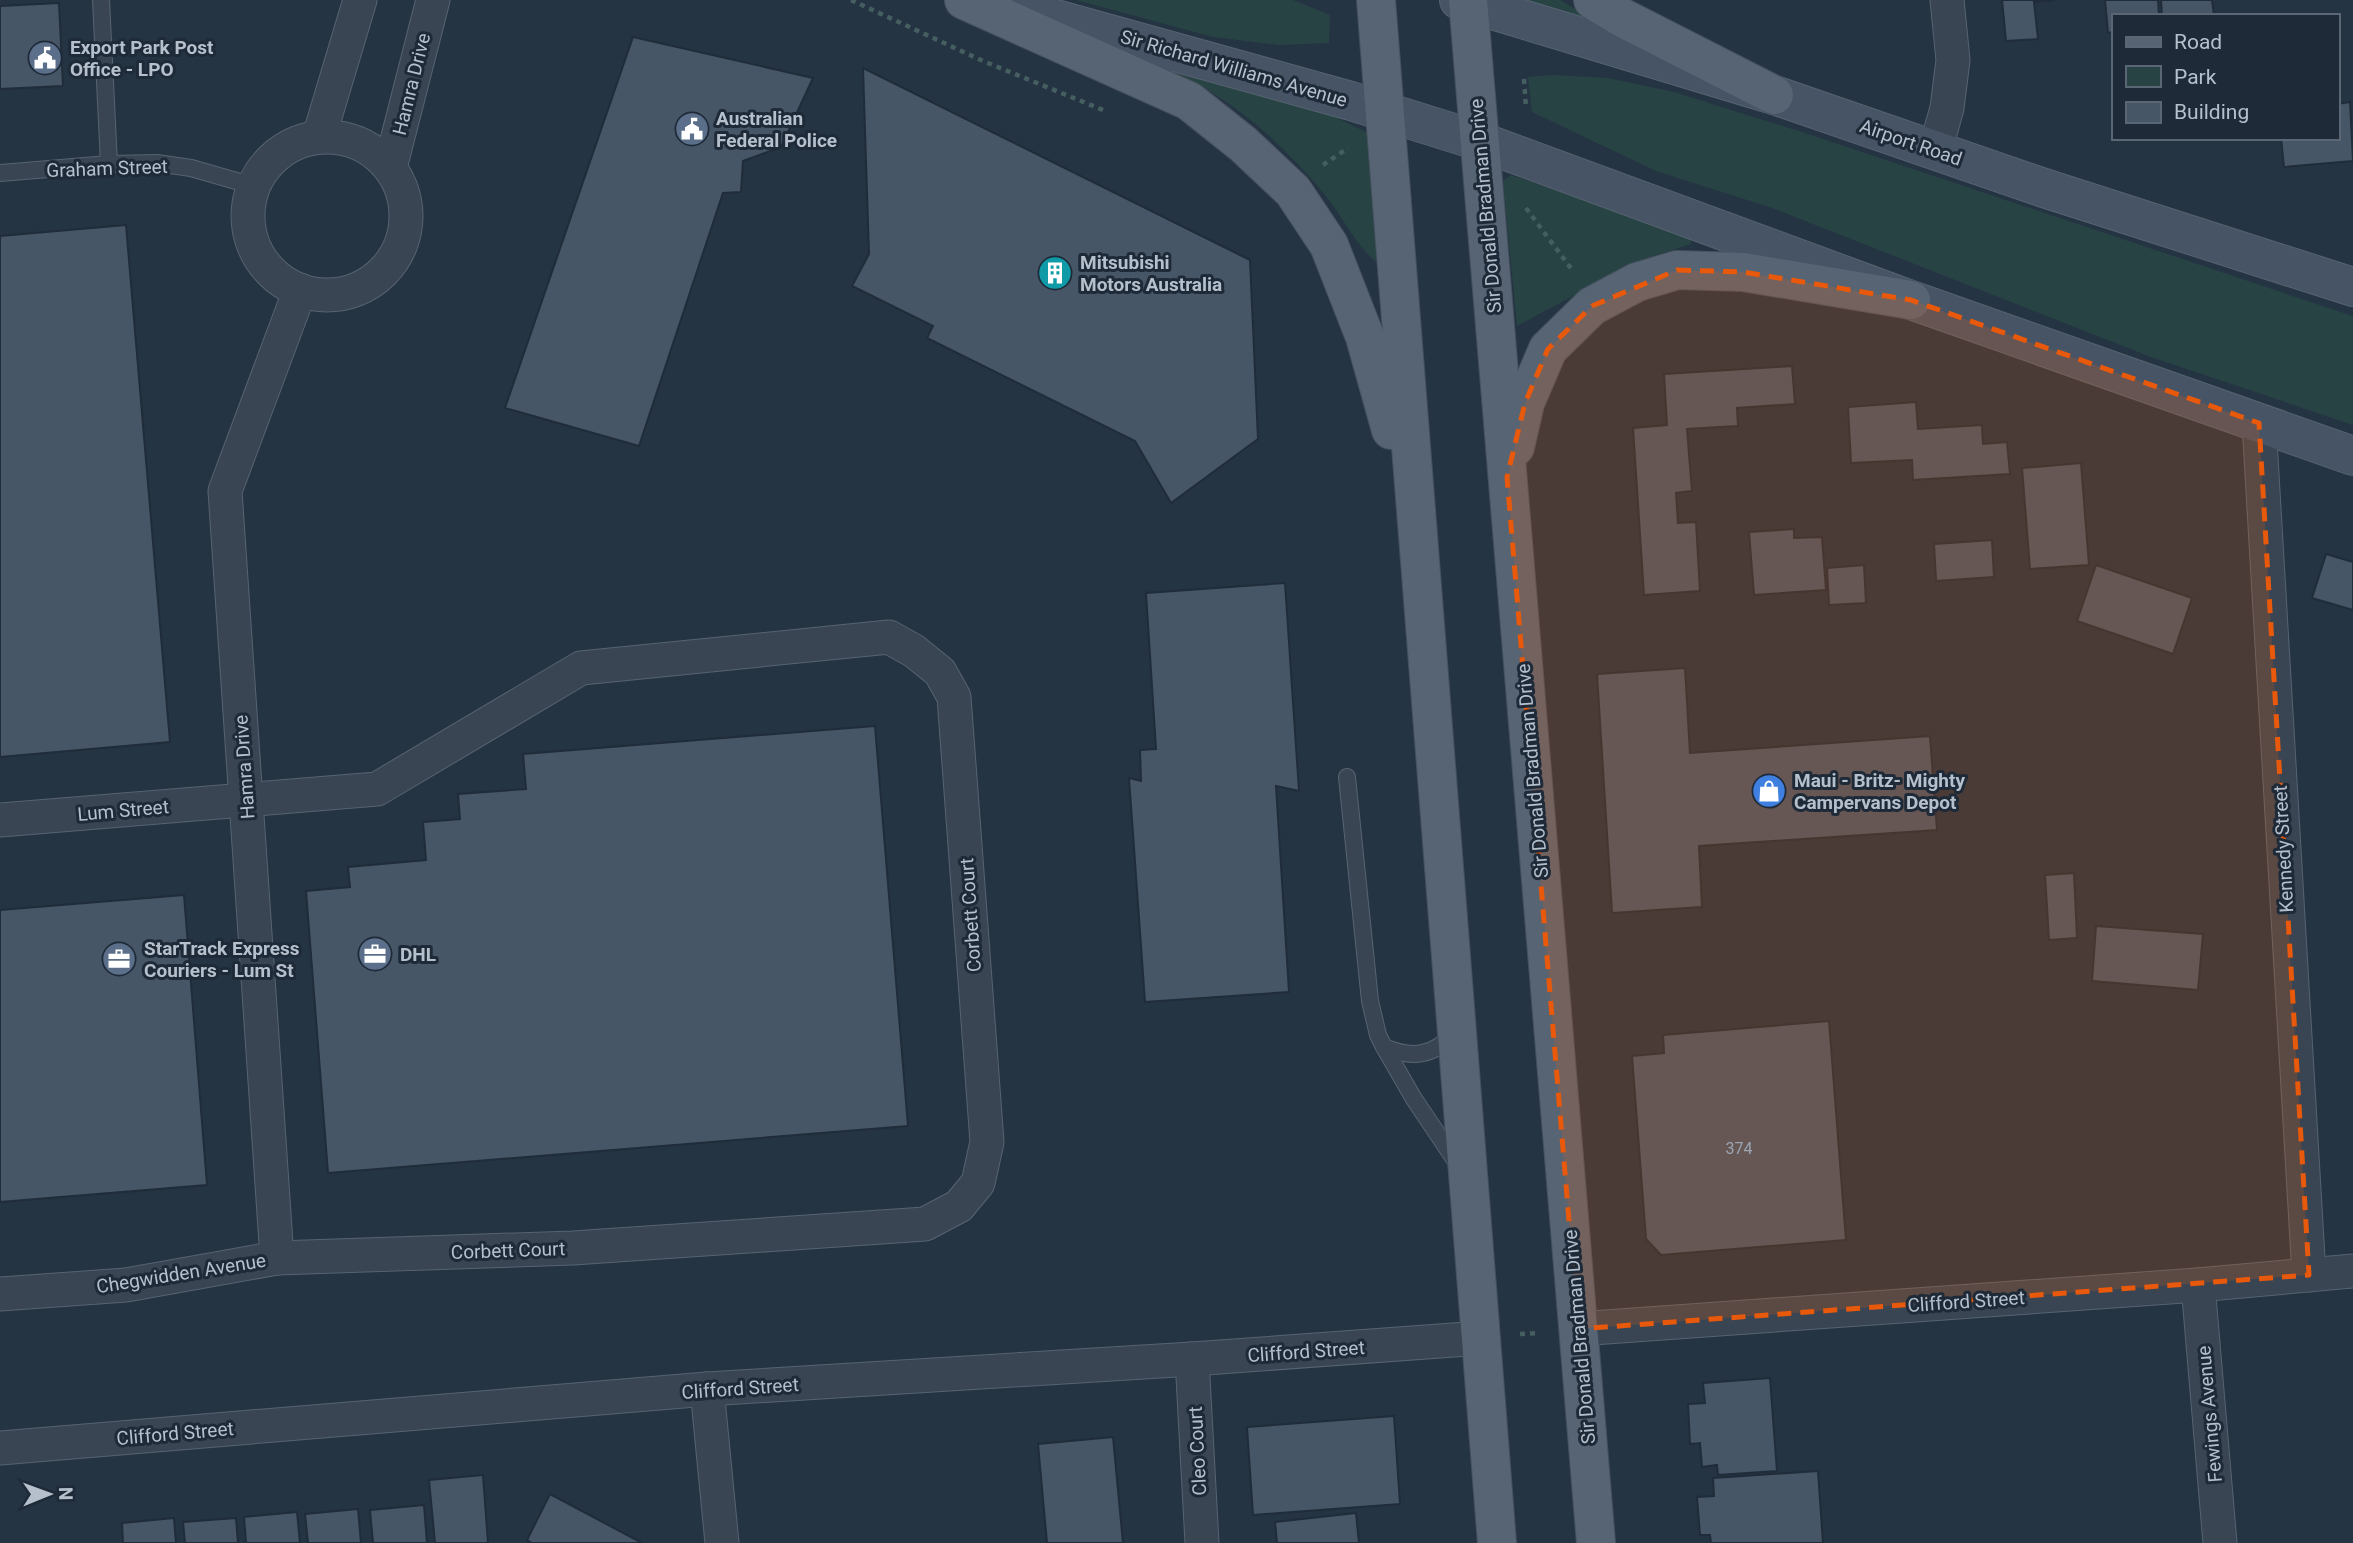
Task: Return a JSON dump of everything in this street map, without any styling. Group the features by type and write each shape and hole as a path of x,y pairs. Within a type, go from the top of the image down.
{"main road":[{"path":"964,0 1189,101 1243,144 1293,191 1329,245 1365,337 1390,421 1418,556"},
{"name":"Sir Richard Williams Avenue","path":"988,0 1383,110 1479,141"},
{"path":"1376,0 1497,1543"},
{"path":"1592,0 1774,95"},
{"name":"Airport Road","path":"1465,1 1774,95 1935,151 2353,287"},
{"name":"Sir Donald Bradman Drive","path":"1465,1 1596,1543"},
{"path":"1479,141 1911,300 2353,456"},
{"path":"1507,477 1525,403 1548,349 1592,306 1637,282 1677,270 1743,272 1911,300"}],"street":[{"path":"319,137 360,0"},
{"name":"Hamra Drive","path":"390,168 433,0"},
{"path":"1935,151 1947,108 1953,60 1947,0"},
{"path":"319,137 346,139 371,149 390,168 402,190 407,215 402,241 391,263 372,281 350,292 325,295 300,290 278,278 261,259 251,236 248,211 254,186 264,167 280,152 299,142 319,137"},
{"name":"Hamra Drive","path":"277,1258 225,491 300,290"},
{"name":"Kennedy Street","path":"2259,423 2309,1275"},
{"name":"Corbett Court","path":"246,800 377,789 581,668 889,637 914,651 940,672 954,697 987,1142 978,1183 959,1206 925,1224 573,1248 277,1258"},
{"name":"Lum Street","path":"0,820 246,800"},
{"name":"Chegwidden Avenue","path":"0,1294 126,1285 277,1258"},
{"name":"Clifford Street","path":"1578,1329 2198,1285 2353,1271"},
{"name":"Fewings Avenue","path":"2198,1285 2220,1543"},
{"name":"Clifford Street","path":"0,1448 708,1389 1481,1338"},
{"name":"Cleo Court","path":"1192,1359 1202,1543"},
{"path":"708,1389 722,1543"}],"lane":[{"path":"101,0 109,164"},
{"name":"Graham Street","path":"0,173 157,163 191,167 254,186"},
{"path":"1347,777 1370,1001 1378,1035 1414,1099 1468,1180"},
{"path":"1384,1047 1399,1053 1430,1051 1444,1044 1455,1031"}],"path":[{"path":"851,0 983,61 1104,110"},
{"path":"1524,79 1525,108"},
{"path":"1314,171 1357,142"},
{"path":"1520,200 1580,281 1592,306"},
{"path":"1481,1338 1578,1329"}],"highlighted area":[{"path":"1677,270 1743,272 1911,300 2259,423 2309,1275 1578,1329 1507,477 1525,403 1548,349 1592,306"}],"green space":[{"path":"1076,0 1293,0 1330,15 1329,43 1279,45 1213,37"},
{"path":"1510,0 1560,0 1616,32"},
{"path":"1136,58 1331,115 1372,135 1380,225 1376,262 1309,176 1257,126 1205,89"},
{"path":"1552,75 1608,78 1674,92 1802,132 2353,316 2353,425 2151,357 1772,208 1656,171 1532,112 1528,77"},
{"path":"1511,175 1642,219 1690,238 1691,244 1639,261 1517,326 1503,181"}],"building":[{"path":"2002,0 2055,0 2034,2 2038,39 2006,41"},
{"path":"2105,0 2158,0 2159,14 2112,14 2112,32 2108,33"},
{"path":"2161,0 2212,0 2214,14 2162,14"},
{"path":"59,3 63,86 0,89 0,6"},
{"path":"633,37 813,78 781,147 743,161 741,192 723,193 639,446 505,408"},
{"name":"Mitsubishi Motors Australia","path":"863,68 1250,260 1258,439 1171,503 1135,441 927,338 933,326 852,286 869,254"},
{"path":"2350,102 2353,161 2284,167 2281,140 2339,140 2339,104"},
{"path":"126,225 170,742 0,757 0,236"},
{"path":"1792,366 1795,404 1737,408 1738,426 1687,429 1692,491 1676,493 1678,523 1696,522 1700,591 1644,595 1633,428 1667,425 1664,374"},
{"path":"1916,402 1918,429 1982,425 1983,444 2007,442 2010,474 1913,480 1912,460 1851,463 1848,407"},
{"path":"2081,463 2089,565 2030,569 2022,468"},
{"path":"1794,529 1794,538 1822,537 1826,590 1754,595 1749,532"},
{"path":"1992,540 1994,577 1936,581 1934,544"},
{"path":"2326,554 2353,562 2353,610 2312,598"},
{"path":"1864,565 1866,603 1829,605 1827,568"},
{"path":"2096,565 2192,598 2173,654 2077,621"},
{"path":"1285,583 1299,791 1276,786 1289,992 1145,1002 1129,778 1141,781 1140,750 1156,749 1146,593"},
{"name":"Maui - Britz- Mighty Campervans Depot","path":"1685,668 1690,753 1930,736 1937,830 1699,846 1702,907 1612,913 1597,674"},
{"path":"875,726 908,1126 328,1173 306,891 350,887 348,867 426,860 423,822 460,819 458,794 526,789 523,754"},
{"path":"2074,873 2077,938 2049,940 2045,875"},
{"path":"184,895 207,1185 0,1202 0,910"},
{"path":"2096,926 2203,934 2198,990 2092,981"},
{"path":"1829,1021 1846,1240 1661,1255 1646,1239 1632,1056 1664,1053 1663,1035"},
{"path":"1770,1378 1777,1471 1718,1475 1717,1465 1702,1467 1700,1443 1690,1444 1688,1404 1705,1403 1703,1383"},
{"path":"1394,1416 1400,1504 1253,1515 1247,1427"},
{"path":"1113,1437 1123,1543 1047,1543 1038,1444"},
{"path":"1818,1471 1823,1543 1711,1543 1710,1535 1700,1535 1697,1497 1714,1496 1713,1478"},
{"path":"483,1475 488,1543 435,1543 429,1480"},
{"path":"550,1494 642,1543 532,1543 527,1540"},
{"path":"424,1505 427,1543 373,1543 370,1510"},
{"path":"358,1509 361,1543 308,1543 305,1514"},
{"path":"297,1512 300,1543 246,1543 244,1517"},
{"path":"1356,1513 1359,1543 1277,1543 1275,1522"},
{"path":"174,1518 176,1543 123,1543 122,1523"},
{"path":"236,1518 238,1543 185,1543 183,1522"}],"place":[{"name":"Export Park Post Office - LPO","path":"45,58"},
{"name":"Australian Federal Police","path":"692,129"},
{"name":"Mitsubishi Motors Australia","path":"1055,273"},
{"name":"Maui - Britz- Mighty Campervans Depot","path":"1769,791"},
{"name":"DHL","path":"375,954"},
{"name":"StarTrack Express Couriers - Lum St","path":"119,959"}]}
